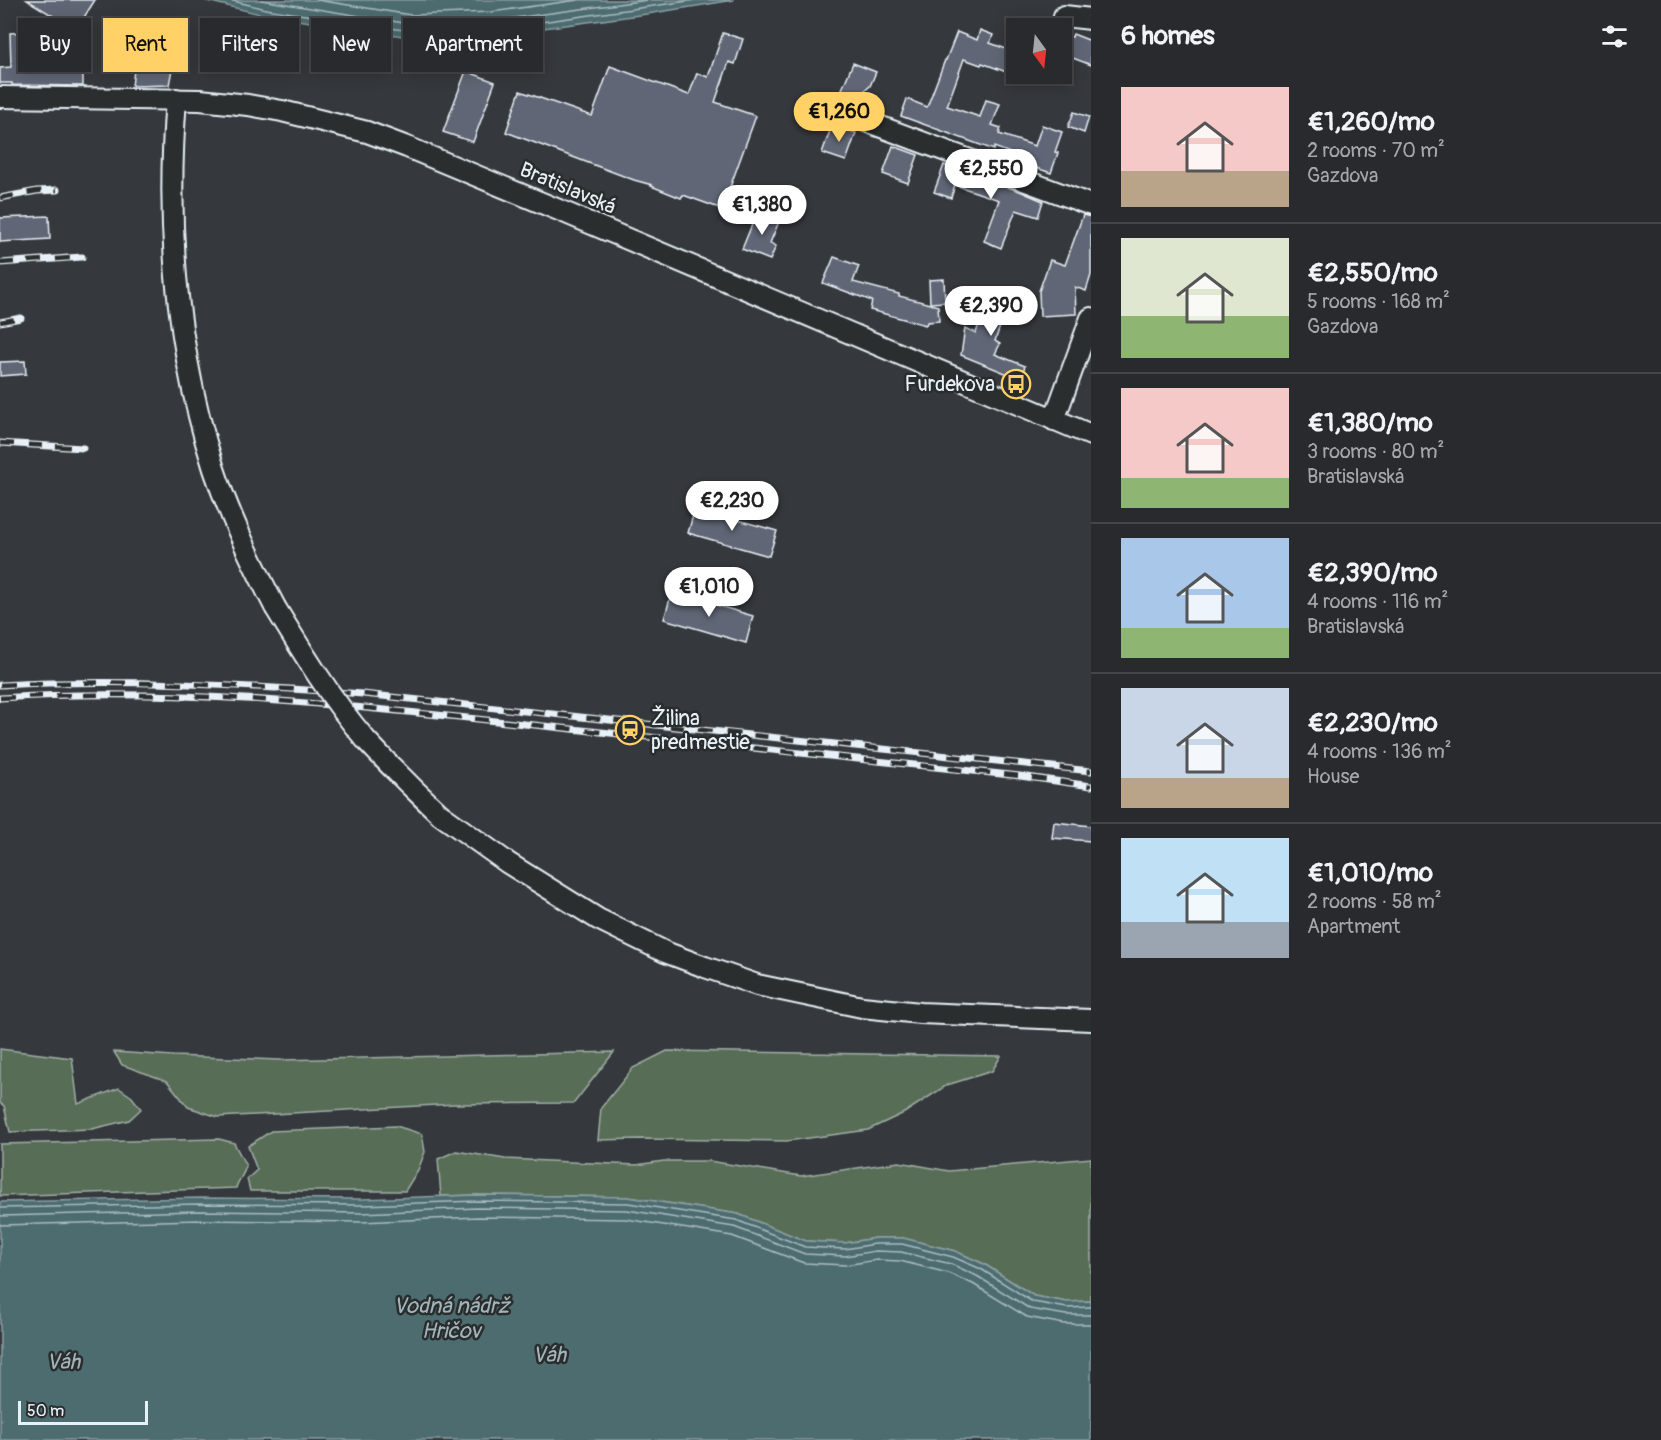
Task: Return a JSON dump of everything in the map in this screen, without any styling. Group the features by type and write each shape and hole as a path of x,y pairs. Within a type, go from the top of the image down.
{"street":[{"path":"1064,16 1091,18"},
{"name":"Bratislavská","path":"0,97 176,99 248,105 367,132 1091,435"},
{"path":"176,99 172,228 177,290 190,377 200,423 215,470 232,518 274,607 337,702 365,738 404,780 441,815 508,863 598,919 665,952 757,985 862,1007 920,1013 1091,1020"},
{"path":"825,105 1091,205"},
{"path":"1054,420 1091,318"}],"green space":[{"path":"0,1049 72,1058 78,1104 119,1088 132,1097 141,1109 129,1120 92,1129 10,1132 4,1106 0,1103"},
{"path":"667,1051 1001,1056 992,1071 947,1085 904,1113 868,1130 787,1141 598,1140 601,1108 633,1068"},
{"path":"114,1052 280,1060 614,1052 574,1103 455,1104 218,1117 188,1107 167,1081 122,1065"},
{"path":"396,1126 422,1134 425,1152 418,1170 405,1191 250,1191 247,1179 257,1170 248,1146 271,1131"},
{"path":"219,1139 234,1143 246,1166 236,1188 0,1196 0,1144"},
{"path":"456,1151 505,1159 636,1165 664,1161 709,1161 801,1176 899,1162 949,1171 1091,1158 1091,1301 1067,1302 1034,1296 984,1264 955,1251 903,1238 875,1238 845,1243 806,1241 738,1214 628,1197 441,1196 438,1159"}],"water":[{"path":"203,0 734,0 543,28 543,18 403,18 403,36 391,34 391,18 311,18 311,22 299,20 299,18 264,15"},
{"name":"Vodná nádrž Hričov","path":"477,1195 628,1197 738,1214 806,1241 845,1243 875,1238 903,1238 955,1251 984,1264 1034,1296 1067,1302 1091,1301 1091,1440 0,1440 0,1202 200,1198 362,1199"}],"building":[{"path":"27,0 95,0 84,18 56,18"},
{"path":"980,30 993,35 990,43 1006,49 1006,72 964,59 947,106 980,117 986,100 1000,104 992,125 1001,128 999,134 1035,146 1042,125 1062,132 1051,173 1028,165 1030,160 994,147 994,150 901,116 907,99 927,107 957,32 977,40"},
{"path":"10,33 18,33 18,72 83,73 83,86 0,83 0,68 11,67"},
{"path":"723,33 743,39 735,64 729,62 715,102 756,116 722,209 683,195 681,198 652,185 506,132 520,91 592,116 610,66 689,95 697,73 708,77"},
{"path":"1073,34 1091,41 1091,65 1072,58"},
{"path":"853,63 876,72 870,86 857,94 855,100 840,94"},
{"path":"134,72 171,72 169,85 132,86"},
{"path":"466,72 495,82 473,142 443,132"},
{"path":"1074,112 1089,117 1084,133 1068,127"},
{"path":"832,125 856,133 846,161 822,153"},
{"path":"893,146 918,155 908,183 883,174"},
{"path":"944,165 1043,201 1038,217 1016,210 1001,248 984,241 999,200 955,185 951,198 934,192"},
{"path":"763,210 781,217 770,243 776,246 770,260 742,249 753,222 758,223"},
{"path":"1083,215 1091,217 1091,275 1086,291 1075,287 1076,314 1040,316 1039,291 1050,260 1065,265"},
{"path":"49,216 50,239 0,242 0,218"},
{"path":"834,257 859,266 853,282 938,306 939,321 927,322 926,325 870,310 872,301 823,283"},
{"path":"944,279 945,302 930,303 929,280"},
{"path":"991,289 1011,295 995,341 1000,344 995,354 1025,366 1020,379 961,355 965,328 976,333"},
{"path":"25,361 26,374 0,376 0,362"},
{"path":"695,508 777,531 769,556 688,533"},
{"path":"672,592 753,616 746,643 664,619"},
{"path":"1054,822 1091,826 1091,841 1052,838"}],"railway":[{"path":"0,198 57,190"},
{"path":"0,263 82,257"},
{"path":"0,322 21,318"},
{"path":"0,443 83,448"},
{"path":"0,685 182,684 363,694 1091,771"},
{"path":"0,698 134,695 334,705 1020,776 1091,786"}],"place":[{"name":"Furdekova","path":"1016,384"},
{"name":"Žilina predmestie","path":"630,730"}],"water label":[{"name":"Váh","path":"549,1354"},
{"name":"Váh","path":"63,1361"}]}
